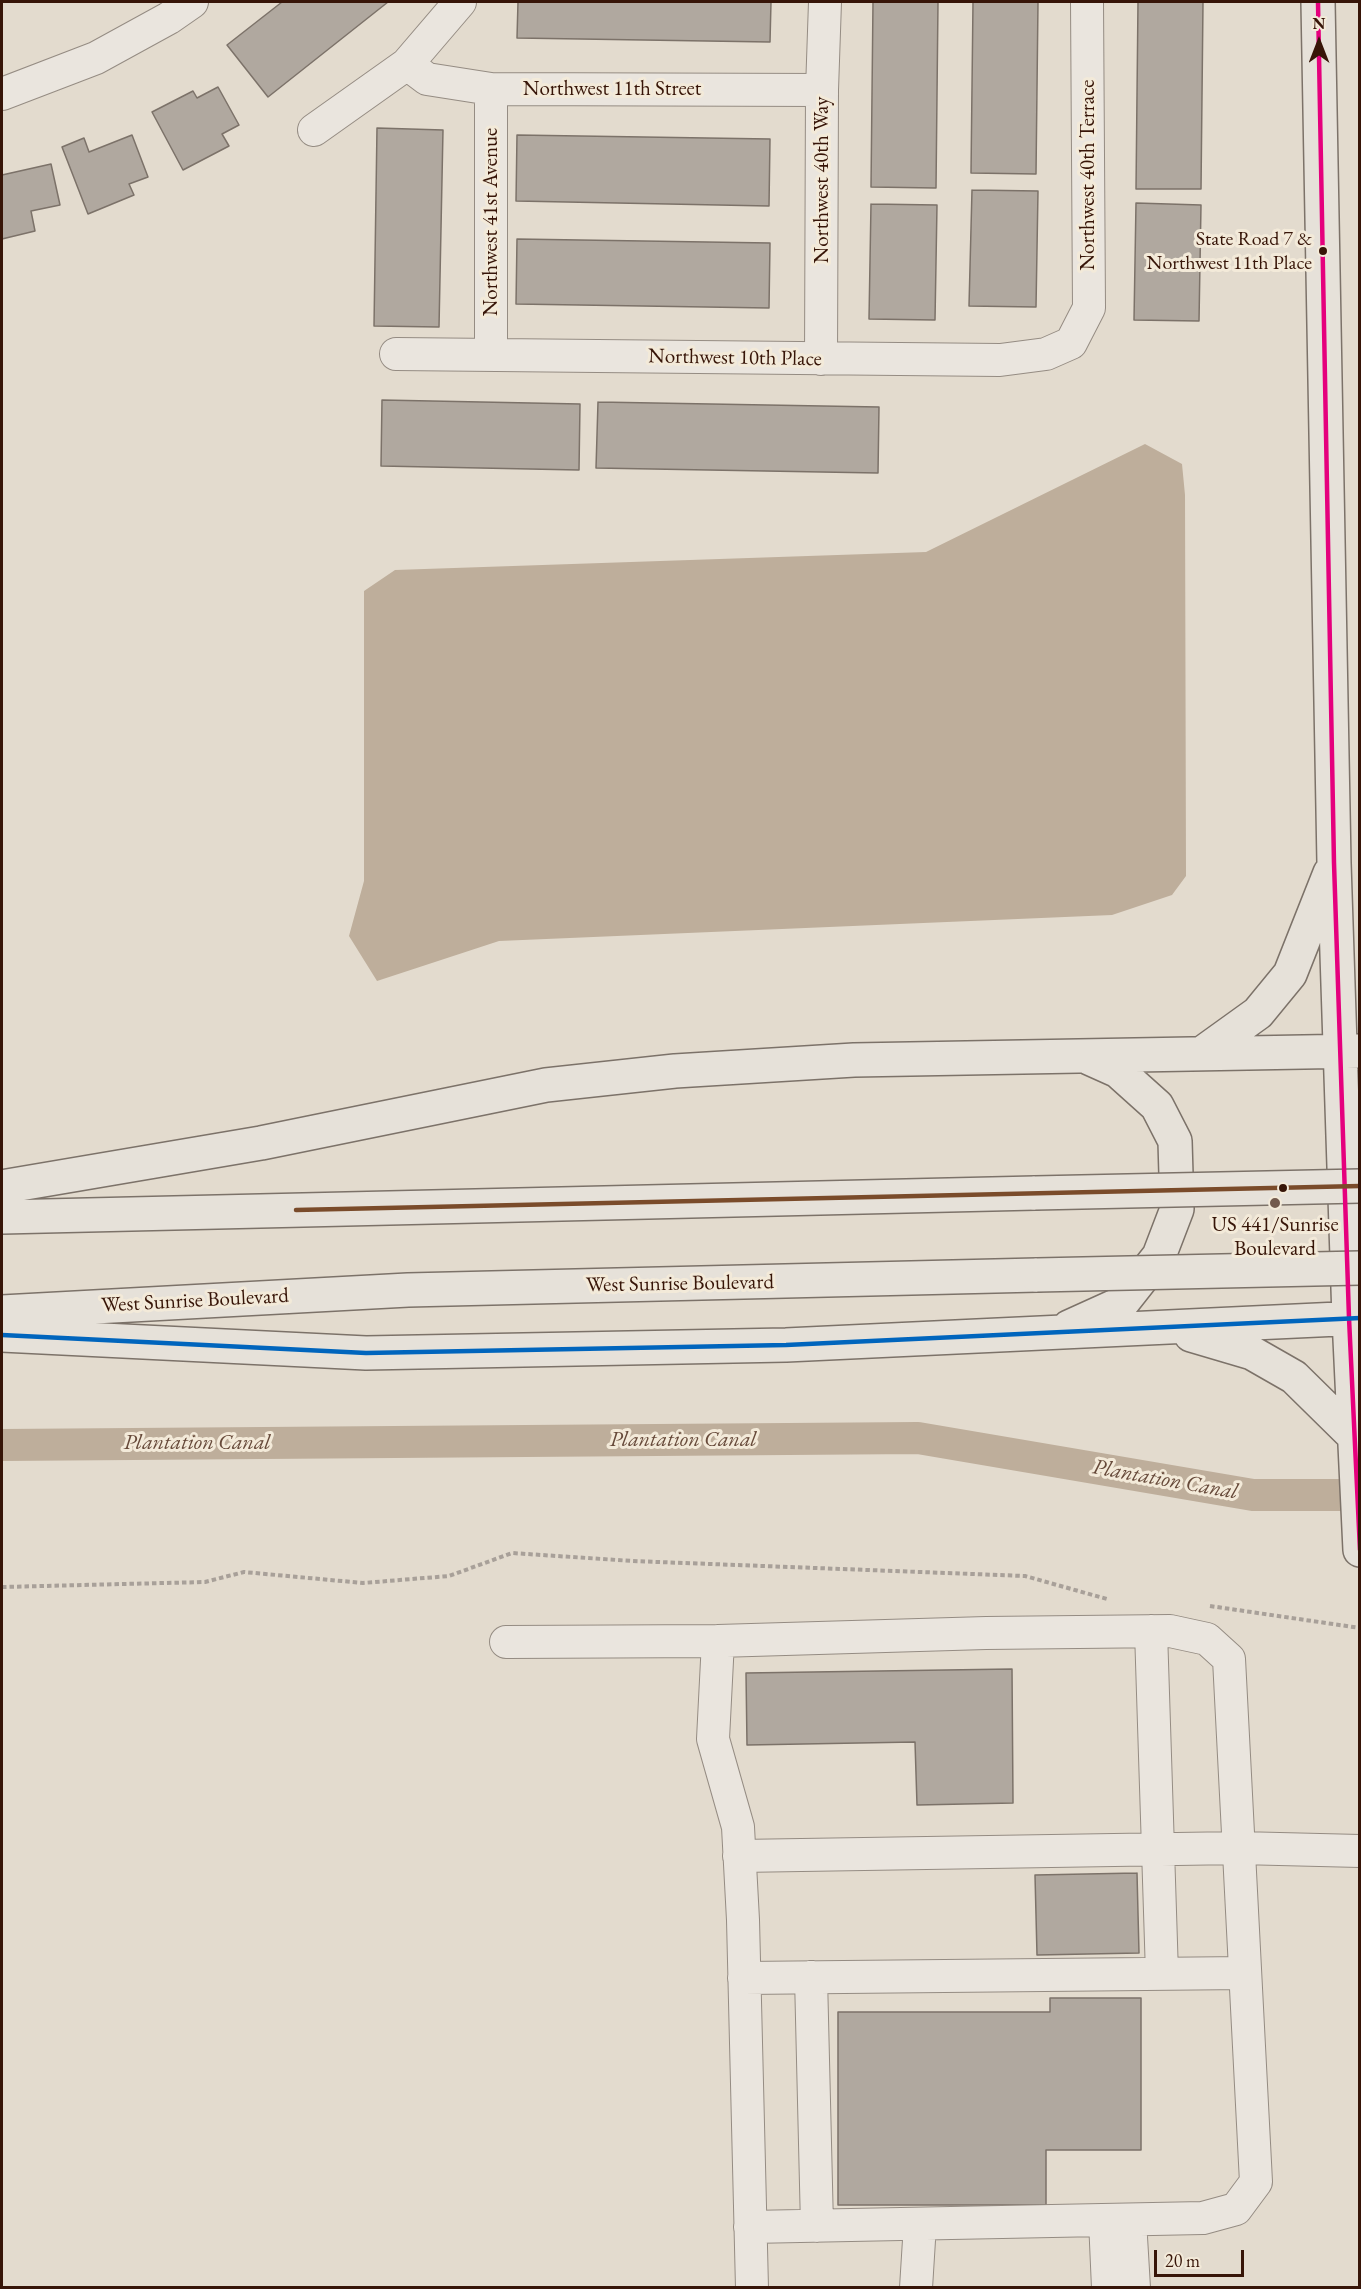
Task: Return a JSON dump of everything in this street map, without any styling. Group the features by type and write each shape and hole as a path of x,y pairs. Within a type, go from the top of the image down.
{"main road":[{"path":"1318,2 1334,863 1351,1052 1359,1550"},
{"path":"1201,1054 1258,1013 1290,974 1334,863"},
{"path":"2,1187 261,1143 546,1085 675,1071 854,1060 1351,1052"},
{"path":"1054,1334 1122,1303 1159,1256 1177,1209 1174,1141 1157,1106 1118,1071 1085,1056"},
{"path":"2,1217 1359,1186"},
{"name":"West Sunrise Boulevard","path":"2,1312 408,1290 1359,1268"},
{"path":"2,1335 366,1353 786,1346 1354,1318"},
{"path":"1170,1328 1252,1353 1294,1377 1356,1438"}],"street":[{"path":"2,94 96,58 169,18 192,2"},
{"path":"314,130 407,64 460,2"},
{"name":"Northwest 40th Way","path":"821,358 822,90 825,2"},
{"name":"Northwest 40th Terrace","path":"1071,344 1089,308 1087,2"},
{"name":"Northwest 11th Street","path":"407,64 427,79 491,89 822,90"},
{"name":"Northwest 41st Avenue","path":"491,89 491,355"},
{"name":"Northwest 10th Place","path":"396,354 1000,360 1046,354 1071,344"},
{"path":"506,1642 718,1641 986,1632 1170,1630 1207,1639 1229,1659 1256,2182 1236,2209 1203,2218 750,2227"},
{"path":"1151,1631 1162,1974"},
{"path":"718,1641 713,1739 738,1827 752,2288"},
{"path":"739,1856 1239,1848 1359,1851"},
{"path":"744,1978 1245,1973"},
{"path":"811,1977 817,2226"},
{"path":"1108,2288 1118,2220"},
{"path":"1118,2220 1134,2288"},
{"path":"916,2288 920,2224"}],"path":[{"path":"2,1587 205,1582 244,1572 363,1583 449,1576 512,1553 632,1561 1025,1576 1112,1600"},
{"path":"1200,1604 1359,1628"}],"shaded area":[{"path":"1145,444 1182,464 1185,495 1186,876 1172,895 1112,915 499,941 377,981 349,936 364,881 364,591 395,570 926,552"}],"building":[{"path":"282,2 388,2 268,97 227,45"},
{"path":"518,2 771,2 770,42 517,38"},
{"path":"873,2 938,2 936,188 871,187"},
{"path":"973,2 1038,2 1036,174 971,173"},
{"path":"1138,2 1203,2 1201,189 1136,189"},
{"path":"218,87 239,125 222,134 229,146 183,170 152,112 193,91 197,98"},
{"path":"377,128 443,130 439,327 374,326"},
{"path":"132,135 148,177 129,184 134,195 88,214 62,147 84,138 89,152"},
{"path":"517,135 770,139 769,206 516,201"},
{"path":"51,164 60,205 31,211 35,231 2,239 2,175"},
{"path":"972,190 1038,191 1036,307 969,306"},
{"path":"1136,203 1201,205 1199,321 1134,320"},
{"path":"871,204 937,205 935,320 869,319"},
{"path":"517,239 770,243 769,308 516,304"},
{"path":"382,400 580,404 579,470 381,466"},
{"path":"598,402 879,407 878,473 596,468"},
{"path":"1012,1669 1013,1803 917,1805 915,1742 747,1745 746,1673"},
{"path":"1137,1873 1139,1953 1037,1955 1035,1875"},
{"path":"1050,1998 1141,1998 1141,2150 1046,2150 1046,2205 838,2205 838,2012 1050,2012"}],"waterway":[{"name":"Plantation Canal","path":"2,1445 918,1438 1253,1495 1360,1495"}],"transit line":[{"path":"1318,2 1334,863 1349,1318 1360,1550"},
{"path":"296,1210 1360,1186"},
{"path":"2,1335 366,1353 786,1345 1360,1318"}],"place":[{"name":"State Road 7 & Northwest 11th Place","path":"1323,251"},
{"name":"US 441/Sunrise Boulevard","path":"1275,1203"}]}
